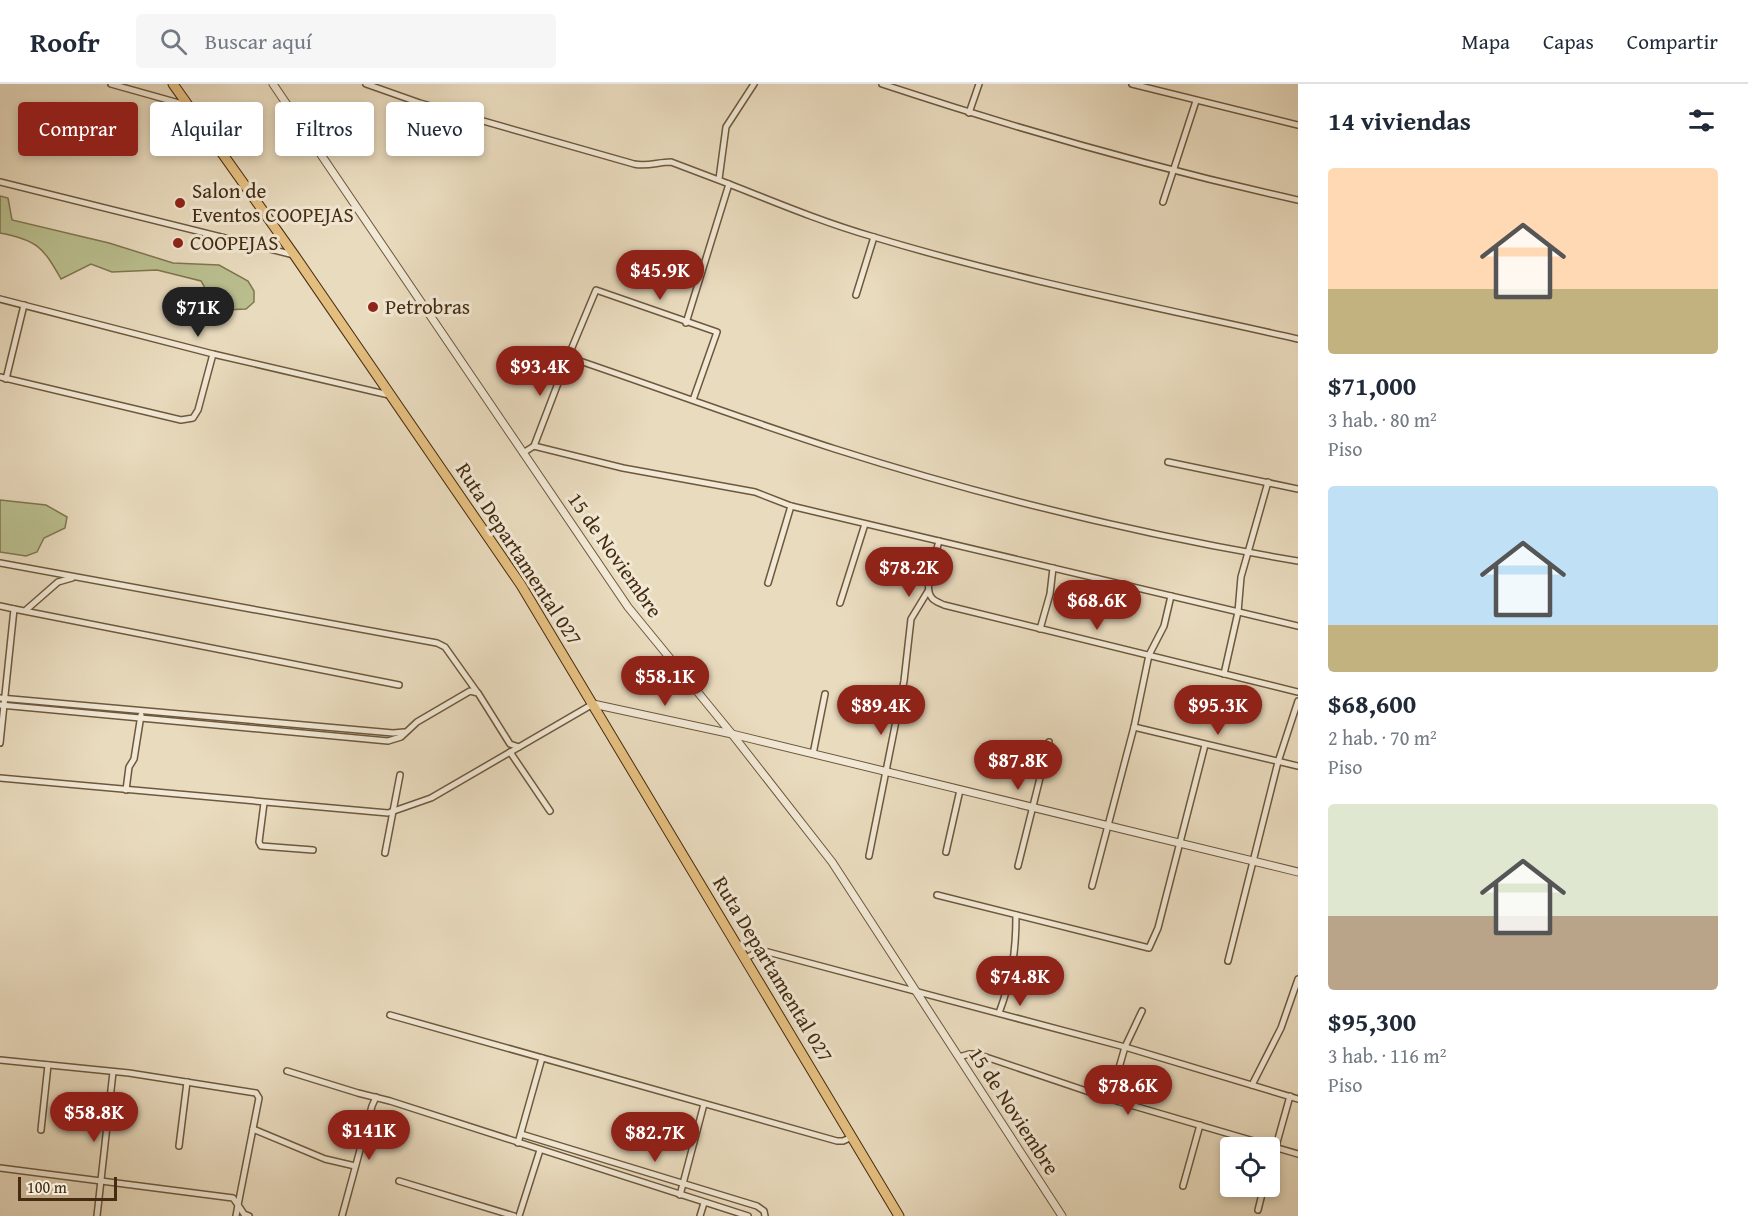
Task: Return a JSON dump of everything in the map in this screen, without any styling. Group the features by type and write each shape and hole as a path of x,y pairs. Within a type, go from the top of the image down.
{"main road":[{"name":"Ruta Departamental 027","path":"173,84 187,102"},
{"name":"Ruta Departamental 027","path":"225,156 521,585 899,1216"}],"street":[{"path":"111,84 176,102"},
{"name":"15 de Noviembre","path":"273,84 628,607 732,734 832,862 1062,1216"},
{"path":"366,84 420,103 634,164 643,166 670,162 874,237 1016,276 1298,339"},
{"path":"719,179 726,127 754,84"},
{"path":"882,84 969,113 1173,170 1298,200"},
{"path":"969,113 979,84"},
{"path":"1132,84 1298,125"},
{"path":"1163,202 1196,101"},
{"path":"0,182 296,256"},
{"path":"686,323 729,184"},
{"path":"856,295 874,237"},
{"path":"523,453 534,446 596,290 717,332 693,400"},
{"path":"0,299 213,354 391,395"},
{"path":"24,306 3,378 181,420 193,418 198,410 213,354"},
{"path":"568,357 835,449 995,496 1249,553 1298,561"},
{"path":"534,446 623,468 755,492 791,506 1298,626"},
{"path":"1168,462 1298,489"},
{"path":"1224,674 1238,612 1242,577 1269,482"},
{"path":"768,583 791,506"},
{"path":"840,603 865,524"},
{"path":"939,541 928,580 928,591 932,599 944,605 1298,692"},
{"path":"0,563 445,647 478,693 510,744 520,747"},
{"path":"1040,629 1050,594 1053,568"},
{"path":"26,610 58,582 83,578"},
{"path":"869,856 904,681 911,619 928,591"},
{"path":"1092,886 1134,727 1149,655 1164,626 1170,596"},
{"path":"0,606 399,685"},
{"path":"0,743 2,698 14,609"},
{"path":"2,705 388,741 395,740 464,692 478,693"},
{"path":"813,754 825,694"},
{"path":"2,698 393,733 408,730"},
{"path":"1228,961 1278,762 1298,701"},
{"path":"0,778 379,814 392,812 430,798 592,704 732,734 1298,872"},
{"path":"126,790 129,767 134,759 141,711"},
{"path":"1134,727 1298,766"},
{"path":"1018,866 1049,742"},
{"path":"937,895 1149,948 1158,928 1205,745"},
{"path":"510,752 549,812"},
{"path":"385,853 400,775"},
{"path":"946,852 960,790"},
{"path":"264,803 259,842 261,846 313,850"},
{"path":"999,1013 1010,984 1017,915"},
{"path":"746,958 759,951 768,952 1125,1047 1298,1099"},
{"path":"1252,1085 1281,1028 1298,979"},
{"path":"1110,1099 1125,1047 1142,1011"},
{"path":"390,1015 837,1141 852,1137"},
{"path":"959,1057 969,1053 976,1054 1110,1099 1240,1137"},
{"path":"518,1143 542,1058"},
{"path":"0,1060 113,1072 256,1093 259,1098 236,1216"},
{"path":"41,1130 48,1065"},
{"path":"287,1071 358,1094 376,1097 748,1216"},
{"path":"97,1216 113,1072"},
{"path":"179,1146 188,1082"},
{"path":"1279,1137 1290,1096"},
{"path":"342,1216 376,1097"},
{"path":"680,1195 704,1104"},
{"path":"1183,1186 1200,1125"},
{"path":"253,1129 325,1159 356,1166"},
{"path":"521,1134 757,1206 764,1211 765,1216"},
{"path":"1280,1149 1298,1154"},
{"path":"519,1216 540,1150"},
{"path":"0,1168 233,1198 244,1214 249,1216"},
{"path":"399,1181 514,1216"},
{"path":"1258,1210 1261,1197"},
{"path":"700,1216 704,1203"}],"green space":[{"path":"0,196 8,198 12,220 109,243 173,263 219,265 248,281 254,291 254,302 246,309 223,310 212,306 201,281 157,270 112,272 91,264 61,279 44,252 38,247 23,239 0,233"},
{"path":"0,500 46,505 67,517 65,528 44,538 37,552 26,556 0,552"}],"place":[{"name":"Salon de Eventos COOPEJAS","path":"180,203"},
{"name":"COOPEJAS","path":"178,243"},
{"name":"Petrobras","path":"373,307"}]}
